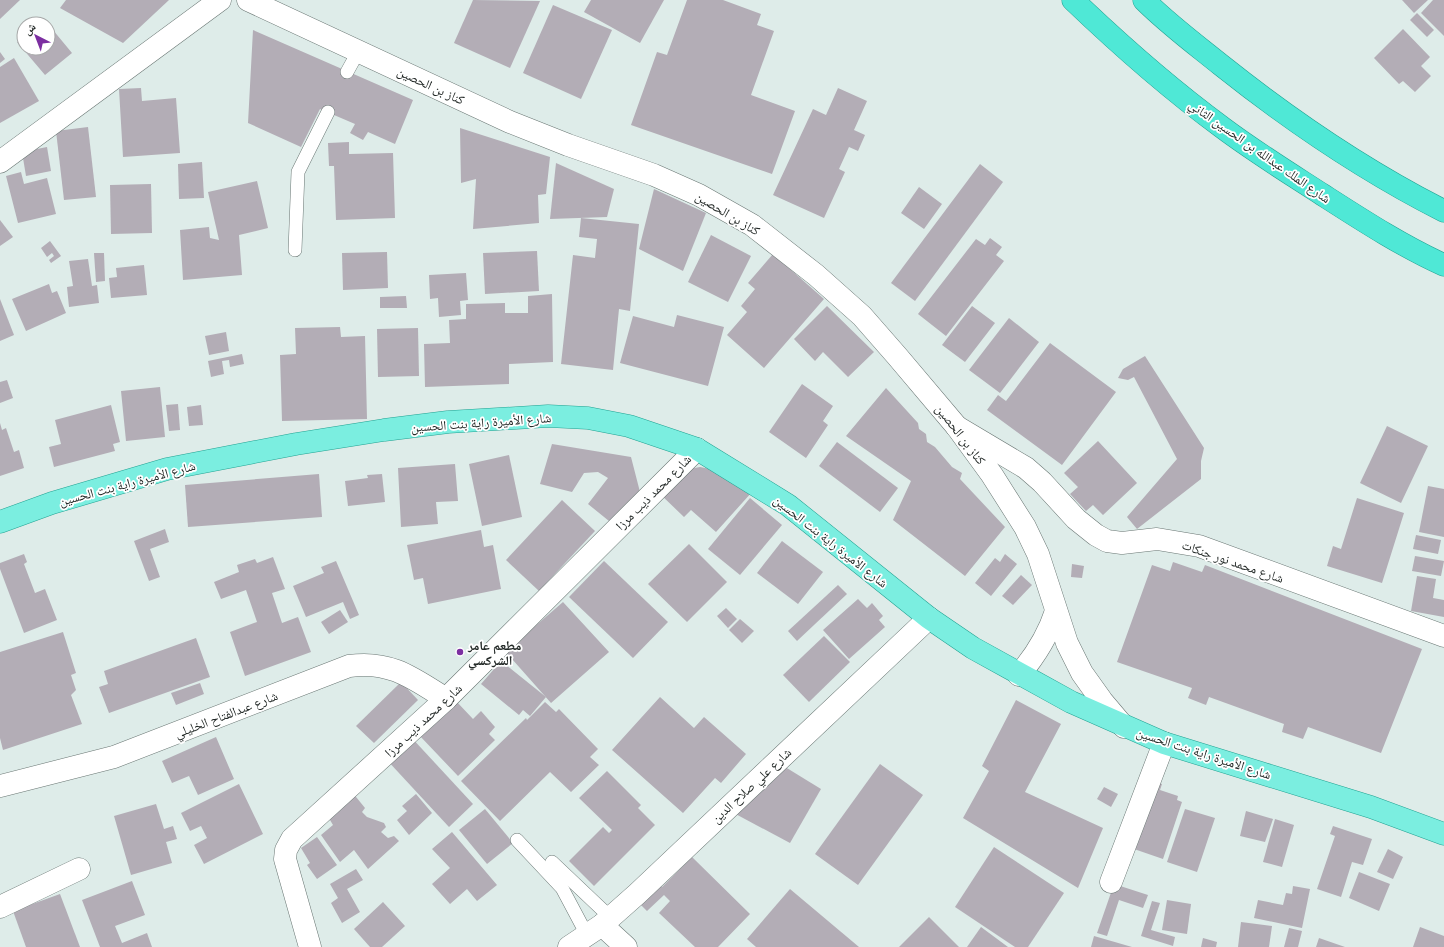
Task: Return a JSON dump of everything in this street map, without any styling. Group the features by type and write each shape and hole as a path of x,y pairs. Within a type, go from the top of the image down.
{"highway":[{"name":"شارع الملك عبدالله بن الحسين الثاني","path":"1073,0 1107,32 1167,84 1223,128 1273,163 1377,229 1444,265"},
{"path":"1144,0 1201,49 1261,97 1356,161 1414,196 1444,211"}],"main road":[{"name":"شارع الأميرة راية بنت الحسين","path":"0,522 52,503 167,470 296,444 448,422 548,416 588,418 629,426 698,449 788,505 929,618 1019,675 1071,702 1124,727 1164,743 1371,807 1444,834"}],"street":[{"path":"0,162 220,0"},
{"name":"كناز بن الحصين","path":"248,0 510,122 568,145 654,175 699,195 752,225 816,275 862,316 957,427 992,475 1025,527 1038,554 1067,643 1082,673 1102,701 1124,727"},
{"name":"شارع محمد نور جنكات","path":"957,427 1026,468 1087,529 1107,541 1122,542 1156,539 1199,546 1444,636"},
{"name":"شارع محمد ذيب مرزا","path":"310,947 285,858 286,850 289,844 446,699 698,449"},
{"path":"1019,675 1042,646 1056,611"},
{"name":"شارع علي صلاح الدين","path":"569,947 600,926 637,894 929,618"},
{"name":"شارع عبدالفتاح الخليلي","path":"0,786 114,757 349,666 360,664 390,668 411,677 446,699"},
{"path":"1111,882 1164,743"},
{"path":"0,907 79,869"},
{"path":"600,926 626,947"}],"lane":[{"path":"347,72 358,52"},
{"path":"295,250 298,172 328,112"},
{"path":"517,840 600,926"},
{"path":"552,862 600,926"}],"building":[{"path":"0,0 20,0 0,19"},
{"path":"66,0 169,0 123,43 60,8"},
{"path":"473,0 540,1 510,68 454,43"},
{"path":"591,0 664,0 640,43 584,12"},
{"path":"687,0 723,0 761,14 757,25 774,31 751,95 795,111 772,174 631,125 657,52 667,55"},
{"path":"1402,0 1428,0 1414,13"},
{"path":"1433,0 1444,0 1444,36 1421,13"},
{"path":"553,5 612,30 581,99 523,73"},
{"path":"1417,13 1434,30 1427,37 1410,20"},
{"path":"1403,29 1430,57 1421,66 1431,76 1415,92 1403,81 1399,84 1374,58"},
{"path":"253,30 413,100 395,144 368,132 363,140 350,133 355,124 320,109 301,147 248,123"},
{"path":"56,34 72,53 45,75 29,56 56,56"},
{"path":"0,52 5,59 0,63"},
{"path":"14,58 39,101 0,123 0,67"},
{"path":"141,88 142,101 176,98 180,153 123,157 119,89"},
{"path":"838,88 867,101 854,130 865,135 858,151 849,147 839,169 845,172 824,218 773,195 813,109 826,115"},
{"path":"88,127 96,197 64,200 56,131"},
{"path":"460,128 550,157 546,194 538,195 539,223 473,229 476,179 461,183"},
{"path":"349,142 349,154 393,153 395,218 336,220 334,166 329,166 328,143"},
{"path":"47,147 51,171 26,176 22,152"},
{"path":"202,162 204,198 179,199 178,164"},
{"path":"556,163 614,189 607,217 550,219"},
{"path":"980,164 1003,182 915,301 891,283"},
{"path":"21,172 24,184 47,178 56,214 18,223 6,176"},
{"path":"257,181 268,228 239,235 242,275 183,280 180,230 209,227 210,238 219,240 208,192"},
{"path":"151,184 152,233 111,234 110,185"},
{"path":"919,187 942,204 924,229 901,213"},
{"path":"654,189 706,213 683,271 639,249"},
{"path":"581,218 639,224 630,311 619,309 613,370 561,364 573,255 595,258 597,239 579,237"},
{"path":"0,220 13,237 0,246"},
{"path":"711,235 751,256 728,302 688,282"},
{"path":"990,238 1002,247 996,255 1004,261 946,336 918,314 976,239 985,245"},
{"path":"50,241 61,256 51,263 49,260 54,256 52,253 47,257 41,248"},
{"path":"537,251 539,291 485,294 483,253"},
{"path":"387,252 388,288 343,290 342,253"},
{"path":"94,253 104,253 105,281 96,282"},
{"path":"773,254 824,299 764,368 727,335 747,312 741,306 755,289 748,283"},
{"path":"88,259 92,286 97,285 99,303 69,307 67,287 73,286 69,261"},
{"path":"144,265 147,295 111,298 109,278 117,277 116,268"},
{"path":"466,273 468,300 460,301 461,315 439,317 438,298 430,299 429,275"},
{"path":"49,284 52,293 57,291 66,313 26,331 12,299"},
{"path":"552,294 553,362 509,364 509,384 425,387 424,344 450,343 449,320 466,319 466,304 505,303 505,313 528,313 528,296"},
{"path":"406,296 407,308 380,308 380,297"},
{"path":"0,299 14,335 0,341"},
{"path":"827,306 874,352 848,377 823,352 815,361 794,339"},
{"path":"972,306 995,323 965,362 942,345"},
{"path":"677,315 724,327 708,386 620,363 633,316 674,327"},
{"path":"1009,318 1039,342 1000,393 969,370"},
{"path":"340,327 341,337 365,336 367,419 282,421 280,355 296,354 295,328"},
{"path":"418,328 419,376 378,377 377,329"},
{"path":"226,332 229,351 209,355 205,336"},
{"path":"1050,343 1116,392 1062,465 987,410 998,395 1006,401"},
{"path":"242,354 244,364 230,367 229,360 222,361 224,374 211,377 208,361"},
{"path":"1145,356 1204,448 1201,461 1201,479 1137,529 1127,517 1177,459 1134,377 1128,380 1118,378 1123,369"},
{"path":"7,380 13,398 0,403 0,382"},
{"path":"802,384 833,406 823,421 828,425 806,458 769,432"},
{"path":"160,387 165,437 126,441 121,391"},
{"path":"886,388 918,423 919,429 926,434 927,442 935,447 952,467 962,473 960,479 1005,527 965,576 893,520 911,481 846,436"},
{"path":"178,404 180,430 169,431 166,405"},
{"path":"111,405 120,442 113,444 115,451 54,467 49,447 61,444 55,420"},
{"path":"201,405 203,425 189,426 187,407"},
{"path":"0,423 2,430 6,428 14,452 19,450 24,468 0,476"},
{"path":"1387,426 1428,446 1401,503 1360,483"},
{"path":"1098,441 1137,483 1103,515 1093,505 1086,511 1070,494 1078,487 1064,473"},
{"path":"837,442 898,488 880,512 819,466"},
{"path":"552,444 631,457 640,492 609,521 588,504 608,478 598,472 584,473 572,492 540,484"},
{"path":"509,455 522,517 482,526 469,464"},
{"path":"455,464 458,501 436,502 438,524 401,527 398,468"},
{"path":"700,467 720,471 752,492 716,532 691,510 684,517 658,492 684,470"},
{"path":"319,474 322,517 188,527 185,485"},
{"path":"382,474 385,502 348,506 345,481 368,478 367,475"},
{"path":"1428,486 1444,489 1444,537 1419,532"},
{"path":"750,498 782,525 740,575 708,549"},
{"path":"1357,498 1404,513 1382,583 1327,566 1333,546 1341,549"},
{"path":"562,500 595,531 539,591 506,560"},
{"path":"165,529 169,542 150,549 160,577 149,581 134,541"},
{"path":"481,530 484,547 493,545 501,589 428,604 423,578 414,580 407,545"},
{"path":"1416,535 1441,540 1438,554 1413,549"},
{"path":"782,541 823,572 798,604 757,573"},
{"path":"689,544 727,582 687,622 648,584"},
{"path":"24,554 27,562 24,564 35,593 45,589 57,620 24,633 0,569 0,563"},
{"path":"1005,554 1017,564 991,596 975,583 995,558 1000,562"},
{"path":"1415,556 1444,561 1441,576 1412,571"},
{"path":"273,557 285,589 272,593 282,623 298,617 311,652 245,676 230,632 257,622 246,590 221,599 214,582 239,572 237,565 255,559 257,563"},
{"path":"336,561 359,615 350,619 343,602 306,617 293,586 324,573 321,567"},
{"path":"604,561 668,622 633,658 569,597"},
{"path":"1173,562 1202,572 1205,565 1422,649 1381,753 1308,727 1303,739 1282,732 1284,724 1209,697 1206,705 1188,698 1192,688 1117,662 1152,565 1170,571"},
{"path":"1072,564 1084,566 1082,578 1071,577"},
{"path":"1021,575 1032,585 1013,605 1002,596"},
{"path":"1417,576 1436,579 1433,598 1444,600 1444,617 1411,611"},
{"path":"838,585 847,594 797,641 788,631"},
{"path":"858,599 867,608 872,603 883,616 879,620 885,627 849,659 823,630"},
{"path":"563,602 609,652 551,703 504,650 528,623 533,628"},
{"path":"726,608 737,619 728,628 717,616"},
{"path":"340,610 348,622 329,634 321,622"},
{"path":"740,619 754,631 742,643 729,630"},
{"path":"63,632 76,673 71,675 76,690 71,695 82,724 3,750 0,738 0,652"},
{"path":"824,636 850,662 809,702 783,675"},
{"path":"196,638 210,677 109,713 99,687 108,684 104,671"},
{"path":"501,661 546,697 530,716 523,710 519,715 481,684"},
{"path":"401,682 418,700 374,743 356,726"},
{"path":"200,683 204,694 176,705 171,693"},
{"path":"660,697 694,728 704,717 746,754 721,783 715,778 683,813 612,750"},
{"path":"1016,700 1061,724 1025,792 1103,828 1078,888 963,818 989,771 982,766"},
{"path":"456,701 473,719 481,711 495,727 489,734 495,740 458,776 419,735"},
{"path":"545,702 556,712 559,709 598,749 590,757 599,765 571,792 550,772 500,821 461,781 526,718 527,720"},
{"path":"410,736 473,804 449,827 386,759"},
{"path":"216,737 234,779 198,795 189,776 172,783 162,761"},
{"path":"777,762 821,789 790,843 730,811"},
{"path":"880,764 923,795 858,885 815,854"},
{"path":"607,771 641,805 638,808 655,825 594,886 569,861 603,827 609,833 612,830 579,798"},
{"path":"1156,782 1162,784 1160,790 1178,796 1177,800 1182,802 1163,859 1134,849"},
{"path":"239,784 263,834 204,864 194,845 207,838 201,826 190,831 181,813"},
{"path":"1104,787 1118,794 1111,807 1097,799"},
{"path":"352,792 365,808 362,812 367,817 384,823 386,827 381,832 388,838 394,836 399,841 368,869 354,850 340,862 321,835 333,825 327,815"},
{"path":"416,794 432,813 409,835 397,820 407,811 402,806"},
{"path":"156,804 164,829 173,826 177,839 166,842 172,863 131,875 114,816"},
{"path":"485,809 513,843 487,864 459,830"},
{"path":"1185,809 1215,818 1197,872 1167,862"},
{"path":"1246,811 1273,819 1265,842 1240,836"},
{"path":"1275,819 1294,825 1282,867 1263,862"},
{"path":"1333,826 1372,839 1363,865 1352,862 1341,897 1317,889 1335,836 1330,834"},
{"path":"452,832 497,885 477,901 467,889 450,904 432,884 450,868 432,849"},
{"path":"317,837 337,865 317,879 307,865 310,863 301,848"},
{"path":"994,847 1064,893 1028,947 1015,947 955,907"},
{"path":"1388,849 1403,857 1393,879 1377,872"},
{"path":"692,857 750,914 718,947 695,947 659,913 670,901 664,895 647,911 638,902 657,883 662,887"},
{"path":"356,869 363,880 347,889 360,912 342,923 331,903 338,898 330,884"},
{"path":"1359,872 1390,884 1379,911 1349,898"},
{"path":"132,881 145,915 115,926 122,943 147,933 152,947 100,947 82,900"},
{"path":"1114,884 1148,895 1143,908 1119,900 1107,936 1097,933"},
{"path":"1293,886 1310,889 1302,928 1254,918 1258,900 1283,905 1286,893 1292,894"},
{"path":"790,889 859,947 756,947 747,939"},
{"path":"60,894 80,947 26,947 13,911"},
{"path":"1167,900 1191,904 1187,934 1162,930"},
{"path":"1152,901 1160,903 1151,930 1175,937 1173,946 1141,936"},
{"path":"383,902 405,926 382,947 370,947 354,929"},
{"path":"929,917 959,947 899,947"},
{"path":"1241,922 1272,926 1269,947 1238,947"},
{"path":"981,927 1008,947 967,947"},
{"path":"1420,927 1444,936 1444,947 1413,947"},
{"path":"1289,928 1302,931 1298,947 1284,947"},
{"path":"1094,936 1132,947 1091,947"},
{"path":"1203,938 1217,942 1216,947 1201,947"},
{"path":"1319,938 1345,947 1316,947"}],"place":[{"name":"مطعم عامر الشركسي","path":"460,652"}]}
